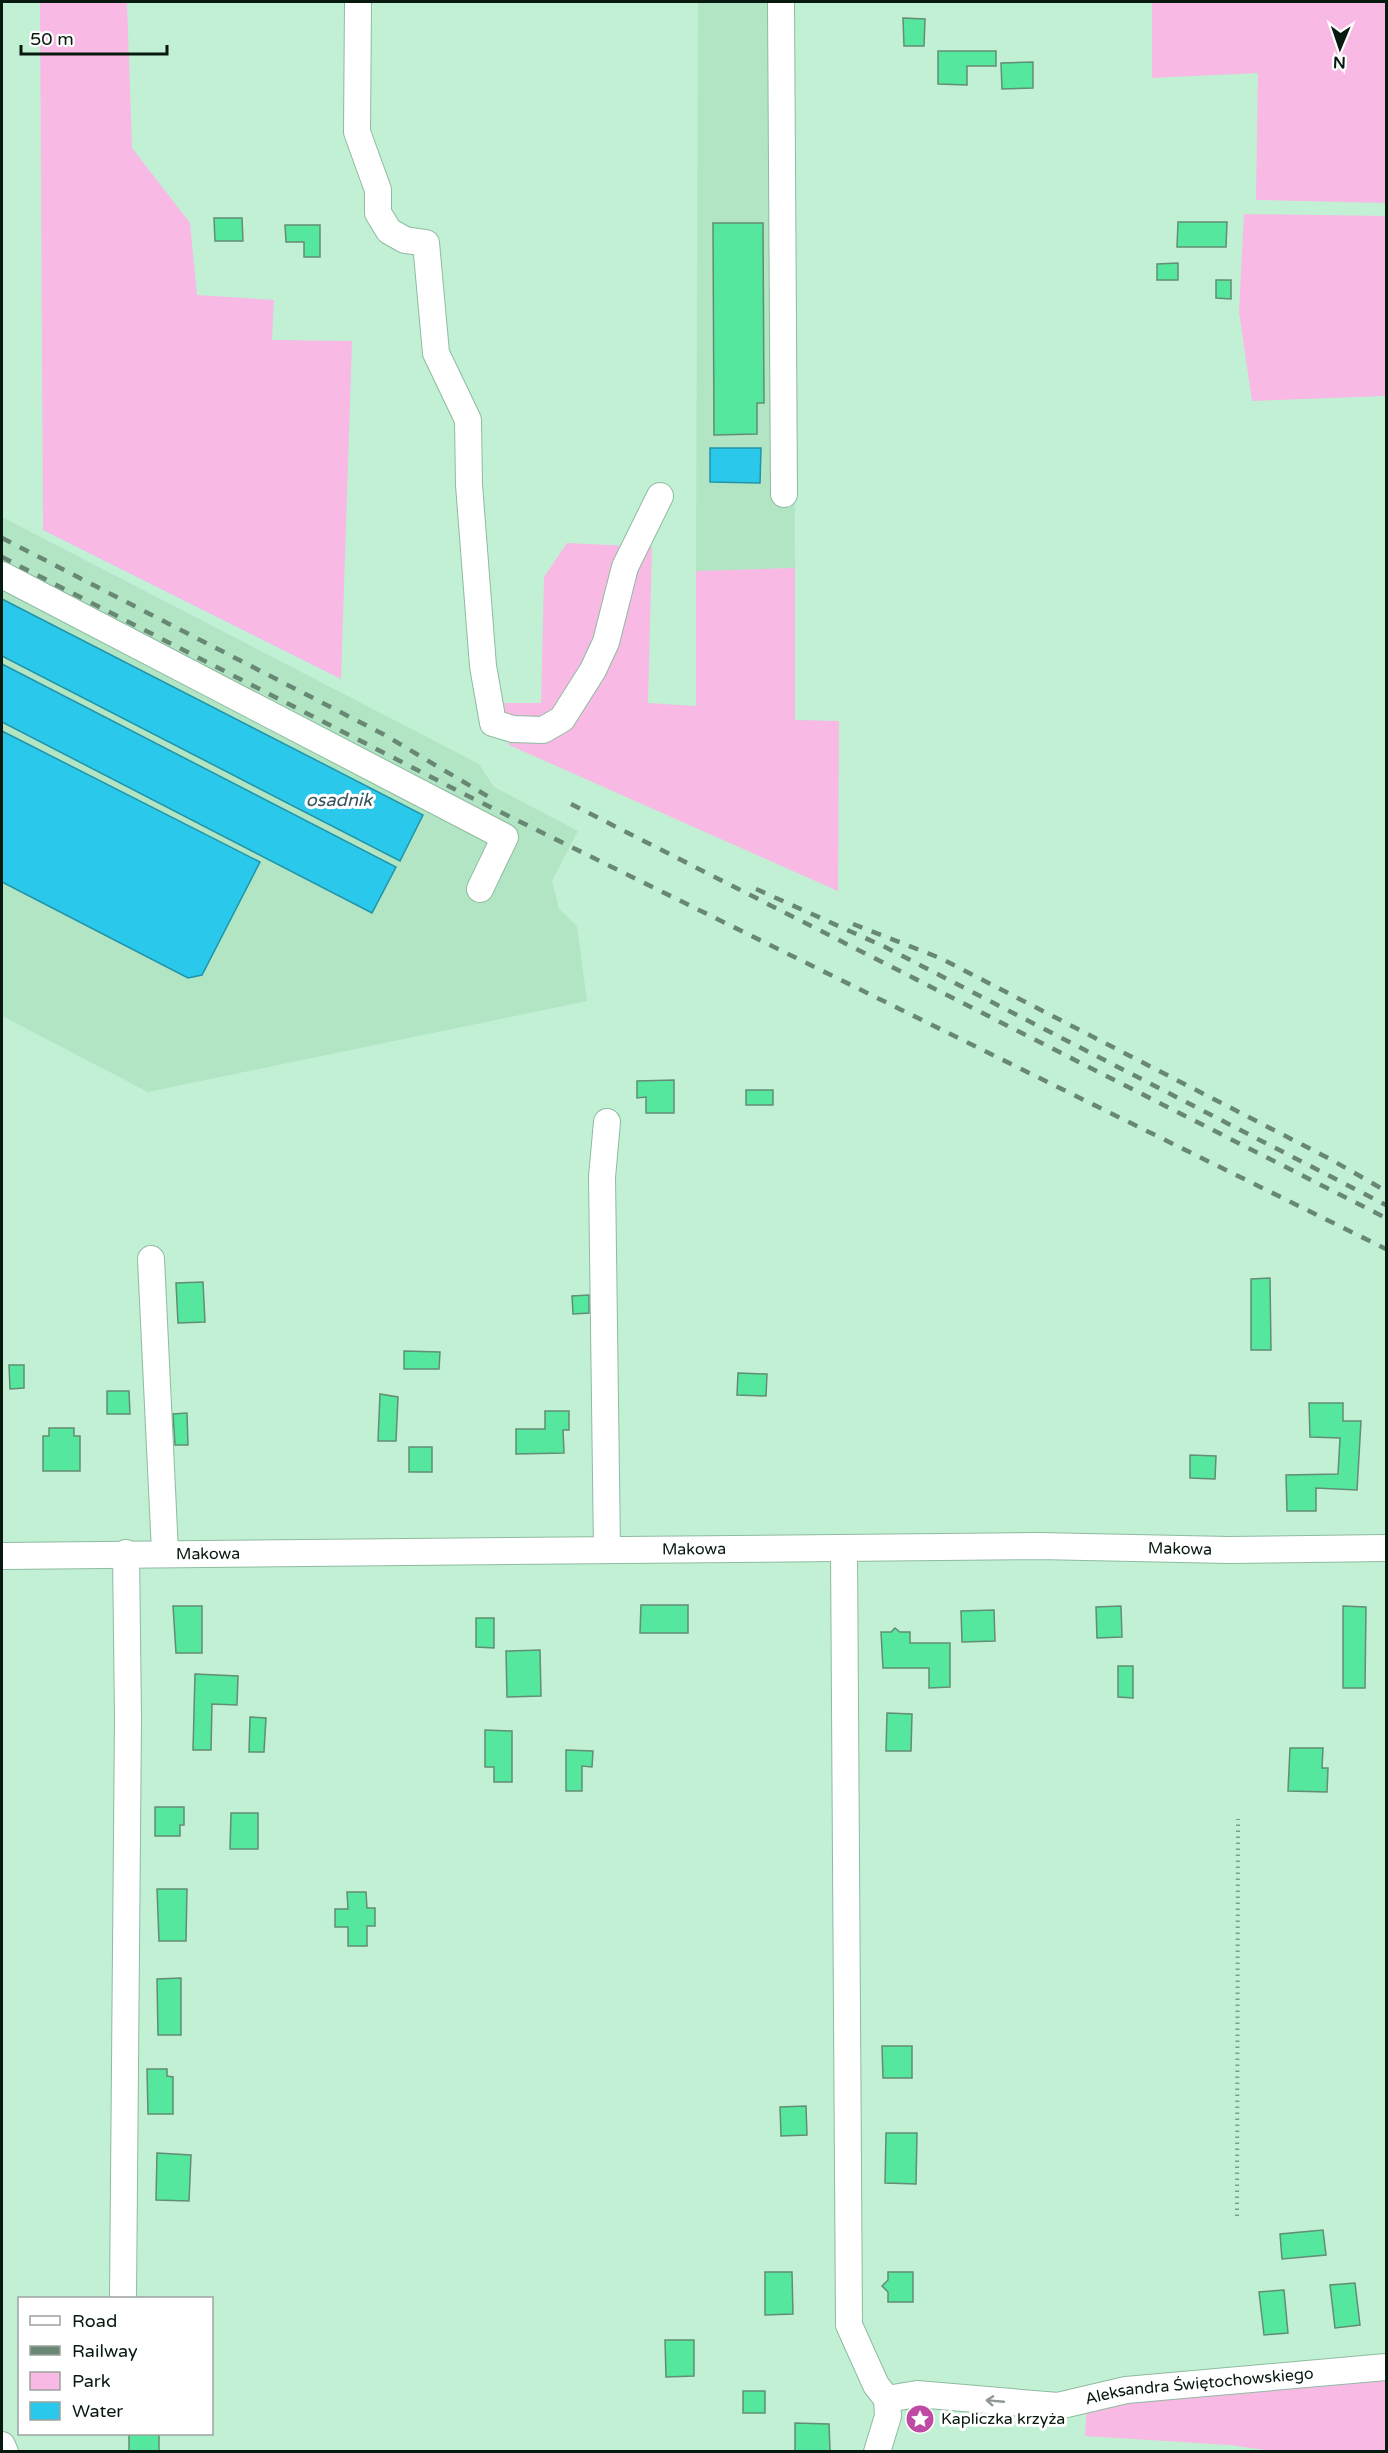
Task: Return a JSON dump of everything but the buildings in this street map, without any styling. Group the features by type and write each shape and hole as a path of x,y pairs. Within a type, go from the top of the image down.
{"street":[{"path":"358,2 357,132 378,190 378,213 389,231 405,240 426,243 436,353 468,420 470,485 483,666 492,723 513,729 543,730 562,719 593,670 606,642 625,567 660,496"},
{"path":"781,2 784,494"},
{"path":"2,575 505,837 480,889"},
{"path":"607,1122 602,1188 607,1550"},
{"path":"151,1259 165,1552"},
{"name":"Makowa","path":"2,1556 165,1552 1038,1546 1229,1550 1386,1548"},
{"path":"844,1548 849,2325 876,2385 887,2399 888,2416 877,2451"},
{"path":"123,2297 128,1718 126,1553"},
{"name":"Aleksandra Świętochowskiego","path":"887,2399 917,2394 1058,2406 1126,2390 1386,2367"},
{"path":"2,2445 5,2451"}],"path":[{"path":"1237,2217 1238,1819"}],"shaded area":[{"path":"698,2 793,2 795,568 696,571"},
{"path":"2,517 479,764 494,787 578,831 552,881 559,909 577,926 587,1001 148,1092 2,1016"}],"green space":[{"path":"40,2 127,2 132,148 190,223 197,295 274,300 272,340 352,341 341,679 43,530"},
{"path":"1152,2 1386,2 1386,203 1256,200 1258,73 1152,78"},
{"path":"1244,214 1386,216 1386,396 1252,401 1239,312"},
{"path":"567,543 652,547 648,703 696,706 696,571 795,568 795,720 839,721 838,891 509,745 500,703 541,703 544,577"},
{"path":"1386,2373 1386,2451 1272,2451 1230,2445 1085,2436 1087,2405"}],"water":[{"path":"710,448 761,448 760,483 710,482"},
{"name":"osadnik","path":"2,599 423,815 400,861 2,656"},
{"name":"osadnik","path":"2,664 396,867 372,913 2,722"},
{"path":"2,731 260,862 202,975 188,978 2,882"}],"railway":[{"path":"2,538 383,734 494,800"},
{"path":"2,557 468,796 1386,1249"},
{"path":"571,804 1386,1218"},
{"path":"756,889 883,946 1386,1205"},
{"path":"853,924 940,958 1330,1159 1386,1191"}],"place":[{"name":"Kapliczka krzyża","path":"920,2419"}]}
